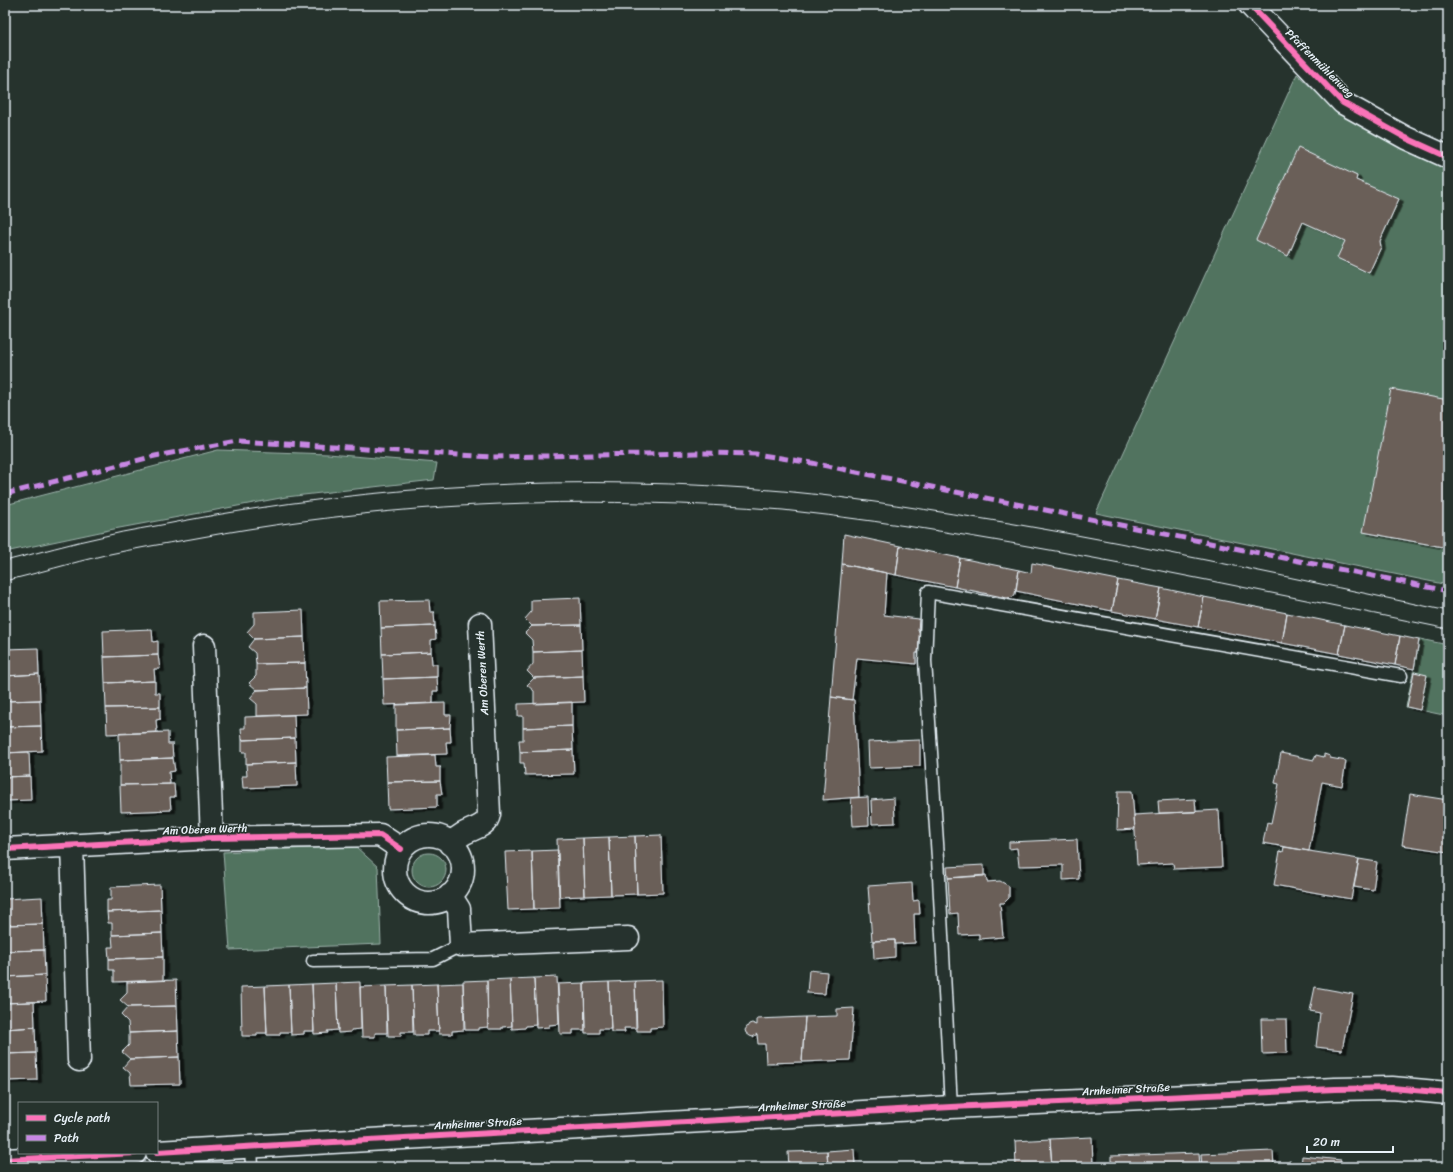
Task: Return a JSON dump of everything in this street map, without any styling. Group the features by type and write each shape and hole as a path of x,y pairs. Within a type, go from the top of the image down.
{"street":[{"name":"Pfaffenmühlenweg","path":"1250,5 1343,103 1406,138 1448,156"},
{"name":"Am Oberen Werth","path":"450,844 463,834 485,823 489,814 480,624"},
{"name":"Am Oberen Werth","path":"204,646 212,838"},
{"name":"Am Oberen Werth","path":"5,849 212,838 380,835 401,849"},
{"path":"421,836 433,836 444,839 454,846 460,856 462,868 461,880 456,890 450,895 436,902 425,903 414,900 404,893 398,884 395,873 396,860 401,849 410,841 421,836"},
{"path":"72,845 78,1060"},
{"path":"450,895 459,909 461,945 628,938"},
{"name":"Arnheimer Straße","path":"158,1152 252,1157 435,1135 951,1107 1347,1088 1392,1088 1448,1092"},
{"path":"5,1160 116,1154"}],"lane":[{"path":"951,1107 938,858 925,661 928,592 1401,676"},
{"path":"313,961 433,959 461,945"}],"green space":[{"path":"1297,74 1337,112 1403,149 1448,166 1448,585 1096,513"},
{"path":"218,450 328,454 437,463 434,480 286,497 114,529 5,552 5,505"},
{"path":"1420,639 1448,645 1448,716 1406,707"},
{"path":"355,846 378,867 381,944 230,950 223,852"},
{"path":"426,853 432,853 436,854 443,860 446,870 445,877 439,884 432,887 426,887 422,886 415,880 412,873 412,867 413,863 419,856"}],"building":[{"path":"1298,148 1357,176 1356,180 1399,199 1380,241 1381,247 1369,273 1337,258 1345,241 1303,222 1288,256 1256,240"},
{"path":"1391,389 1448,400 1448,548 1363,532"},
{"path":"844,534 900,546 896,575 842,564"},
{"path":"900,546 960,558 955,587 896,575"},
{"path":"960,558 1019,570 1015,594 1013,597 1007,598 955,587"},
{"path":"1032,563 1118,580 1112,611 1016,591 1019,570 1031,573"},
{"path":"842,564 887,573 884,615 919,619 918,631 920,631 918,653 916,653 916,664 857,658 852,700 831,697"},
{"path":"1118,580 1161,588 1155,619 1112,611"},
{"path":"1161,588 1204,597 1198,627 1155,619"},
{"path":"1204,597 1287,613 1282,643 1198,627"},
{"path":"580,598 581,625 532,626 525,619 531,612 531,600"},
{"path":"429,600 430,612 435,612 435,626 381,628 380,601"},
{"path":"303,610 304,637 254,639 247,632 254,624 254,612"},
{"path":"1287,613 1345,625 1339,654 1282,643"},
{"path":"581,625 582,650 533,652 532,640 525,633 532,626"},
{"path":"1345,625 1400,636 1395,665 1339,654"},
{"path":"435,626 436,639 431,640 431,652 382,654 381,628"},
{"path":"152,629 153,642 158,641 158,655 104,657 103,631"},
{"path":"1400,636 1419,640 1414,669 1395,665"},
{"path":"304,637 305,663 256,664 255,653 248,647 254,639"},
{"path":"38,648 39,674 5,676 5,649"},
{"path":"582,650 583,676 534,678 527,671 533,664 533,652"},
{"path":"431,652 432,664 437,664 437,677 383,679 382,654"},
{"path":"158,655 160,669 154,669 155,681 105,683 104,657"},
{"path":"305,663 306,688 257,690 249,683 256,676 256,664"},
{"path":"1414,672 1427,675 1420,710 1407,707"},
{"path":"39,674 40,700 5,701 5,676"},
{"path":"583,676 584,702 534,704 534,691 527,685 534,678"},
{"path":"437,677 438,691 433,691 433,703 384,705 383,679"},
{"path":"155,681 155,693 160,693 160,707 106,708 105,683"},
{"path":"306,688 307,714 257,716 257,704 250,698 257,690"},
{"path":"831,697 854,700 859,797 823,800"},
{"path":"40,700 41,726 5,727 5,701"},
{"path":"572,702 572,726 523,728 523,716 518,716 518,704"},
{"path":"445,703 445,715 451,715 450,728 396,730 396,705"},
{"path":"160,707 161,719 156,720 157,732 107,734 106,708"},
{"path":"294,715 295,738 242,740 241,728 245,728 245,717"},
{"path":"41,726 42,751 5,753 5,727"},
{"path":"572,726 573,750 520,752 519,740 523,740 523,728"},
{"path":"450,728 451,742 446,742 447,754 397,756 396,730"},
{"path":"168,732 168,744 174,744 172,745 173,758 120,760 119,734"},
{"path":"295,738 296,762 246,764 246,752 242,752 242,740"},
{"path":"920,740 920,766 869,768 868,742"},
{"path":"573,750 574,774 525,775 524,763 520,763 520,752"},
{"path":"29,752 30,776 5,777 5,753"},
{"path":"1281,753 1314,760 1316,755 1324,757 1324,754 1330,756 1330,758 1346,761 1342,786 1322,782 1309,851 1263,843 1267,822 1271,823 1279,784 1275,783"},
{"path":"435,755 436,767 441,767 440,781 387,782 386,757"},
{"path":"173,758 175,771 169,772 170,784 120,785 120,760"},
{"path":"296,762 297,786 243,788 242,776 247,776 246,764"},
{"path":"30,776 31,800 5,801 5,777"},
{"path":"440,781 442,794 437,794 437,807 388,809 387,782"},
{"path":"174,784 175,797 170,797 171,810 121,812 120,785"},
{"path":"1118,791 1132,791 1135,829 1117,830"},
{"path":"1410,794 1448,800 1448,852 1402,845"},
{"path":"868,797 869,825 853,826 851,798"},
{"path":"894,798 895,823 872,824 871,800"},
{"path":"1195,799 1196,812 1159,813 1158,801"},
{"path":"1219,810 1222,867 1174,869 1173,863 1137,865 1134,815"},
{"path":"661,835 663,893 637,894 635,836"},
{"path":"635,836 637,894 611,895 609,837"},
{"path":"609,837 611,895 585,896 583,838"},
{"path":"583,838 585,896 559,897 557,839"},
{"path":"1077,839 1079,879 1063,880 1063,865 1019,866 1017,848 1009,849 1009,842"},
{"path":"1284,847 1359,859 1351,899 1274,885 1280,851 1283,852"},
{"path":"558,850 560,908 534,909 532,851"},
{"path":"532,851 534,909 508,910 505,852"},
{"path":"1359,859 1377,862 1373,890 1354,887"},
{"path":"984,865 984,876 948,878 947,867"},
{"path":"986,875 987,882 1000,881 1009,886 1009,898 1004,903 1000,903 1003,937 979,939 979,934 959,935 958,913 950,914 948,878"},
{"path":"912,883 913,901 919,900 920,914 914,914 915,943 895,944 895,940 872,941 868,886"},
{"path":"160,885 161,910 107,912 107,900 111,900 111,887"},
{"path":"42,897 43,924 5,925 5,899"},
{"path":"161,910 162,933 112,935 112,923 108,923 107,912"},
{"path":"43,924 44,950 5,951 5,925"},
{"path":"162,933 163,957 109,959 108,947 113,947 112,935"},
{"path":"895,940 895,957 874,959 873,941"},
{"path":"44,950 45,975 5,977 5,951"},
{"path":"163,957 163,980 114,982 114,970 109,970 109,959"},
{"path":"809,970 827,972 825,994 807,993"},
{"path":"45,975 46,1001 5,1003 5,977"},
{"path":"557,977 559,1024 549,1025 549,1027 536,1028 534,978"},
{"path":"534,978 536,1025 512,1029 510,979"},
{"path":"510,979 512,1026 502,1027 502,1029 488,1029 487,980"},
{"path":"176,980 177,1006 128,1007 120,1000 127,993 127,982"},
{"path":"487,980 488,1027 478,1028 478,1030 465,1030 463,981"},
{"path":"662,980 663,1027 650,1028 650,1031 637,1031 635,981"},
{"path":"635,981 636,1028 624,1028 625,1032 611,1032 609,982"},
{"path":"360,982 361,1029 351,1030 351,1032 338,1033 336,983"},
{"path":"609,982 611,1029 599,1029 599,1033 585,1033 584,983"},
{"path":"336,983 338,1030 327,1031 328,1033 314,1034 312,984"},
{"path":"463,983 464,1030 452,1031 452,1034 439,1034 437,984"},
{"path":"584,983 585,1030 573,1030 573,1034 560,1034 558,984"},
{"path":"312,984 314,1031 304,1031 304,1034 291,1035 289,985"},
{"path":"437,984 439,1031 427,1031 427,1035 414,1035 412,985"},
{"path":"289,985 291,1032 280,1032 280,1035 267,1035 265,986"},
{"path":"412,985 413,1032 401,1032 401,1036 388,1036 386,986"},
{"path":"265,986 267,1033 257,1033 257,1036 242,1036 241,987"},
{"path":"386,986 387,1033 375,1033 375,1037 362,1037 360,987"},
{"path":"1315,987 1353,994 1342,1050 1316,1047 1320,1013 1310,1011"},
{"path":"34,1002 35,1027 5,1029 5,1003"},
{"path":"177,1006 178,1031 129,1033 128,1022 121,1015 128,1007"},
{"path":"854,1008 850,1060 802,1062 805,1017 837,1016 837,1009"},
{"path":"805,1017 802,1062 766,1063 765,1044 758,1044 757,1034 753,1037 750,1036 745,1030 749,1024 752,1023 757,1025 757,1019"},
{"path":"1261,1019 1286,1019 1287,1053 1262,1054"},
{"path":"35,1027 36,1053 5,1054 5,1029"},
{"path":"178,1031 179,1057 130,1059 122,1052 129,1045 129,1033"},
{"path":"36,1053 37,1080 5,1081 5,1054"},
{"path":"179,1057 180,1084 131,1085 130,1073 123,1067 130,1059"},
{"path":"1092,1137 1093,1167 1052,1167 1050,1139"},
{"path":"1050,1139 1052,1167 1016,1167 1015,1141"},
{"path":"854,1149 855,1167 828,1167 827,1151"},
{"path":"827,1151 828,1167 789,1167 788,1152"},
{"path":"1273,1151 1274,1167 1202,1167 1201,1154"},
{"path":"1199,1153 1200,1167 1113,1167 1113,1162 1111,1161 1111,1156"},
{"path":"1302,1156 1341,1160 1341,1167 1301,1167"},
{"path":"1289,1161 1302,1163 1301,1167 1289,1167"},
{"path":"990,1163 990,1167 952,1167 951,1165"}],"tram line":[{"path":"5,561 123,532 252,509 328,499 403,491 479,486 555,483 631,483 783,491 840,497 925,509 1119,543 1448,611"},
{"path":"5,581 105,555 247,529 360,514 473,505 530,503 587,502 679,504 783,510 874,521 965,535 1146,568 1448,629"}],"marked path":[{"path":"5,494 155,456 238,441 492,457 696,453 756,454 812,463 1448,591"}],"cycle path":[{"path":"1250,5 1343,103 1406,138 1448,157"},
{"path":"5,849 212,838 380,835 401,849"},
{"path":"158,1152 951,1107 1335,1089 1392,1088 1448,1093"},
{"path":"5,1160 116,1154"}]}
